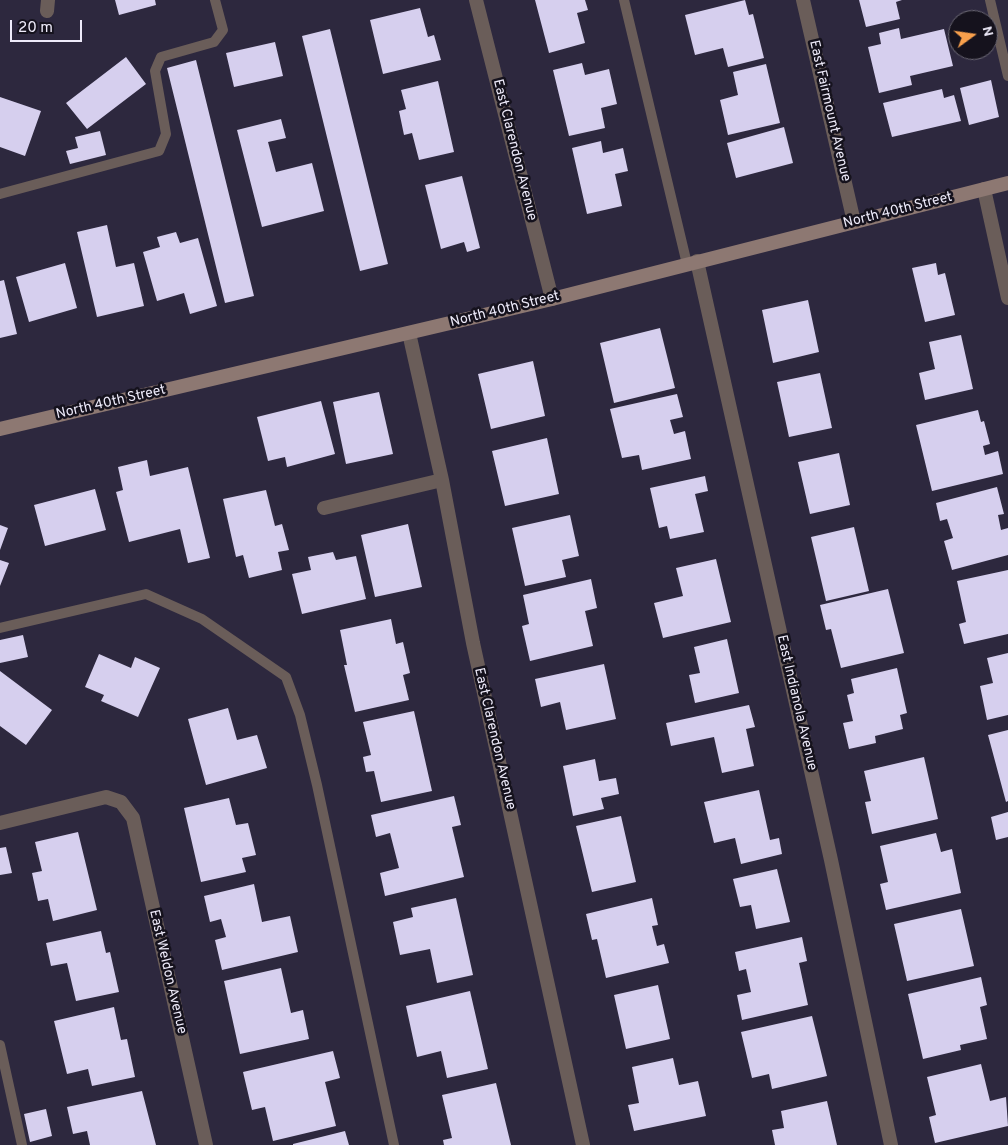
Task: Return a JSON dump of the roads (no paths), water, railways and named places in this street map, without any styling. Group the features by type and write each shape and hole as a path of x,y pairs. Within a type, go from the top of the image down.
{"main road":[{"name":"North 40th Street","path":"0,428 552,299 1008,183"}],"street":[{"name":"East Clarendon Avenue","path":"476,0 552,299"},
{"name":"East Fairmount Avenue","path":"803,0 854,222"},
{"path":"984,189 1008,298"},
{"name":"East Indianola Avenue","path":"692,262 833,869 891,1145"},
{"name":"East Clarendon Avenue","path":"409,333 442,480 473,643 583,1145"},
{"path":"324,508 442,480"},
{"name":"East Weldon Avenue","path":"0,823 106,797 120,802 133,818 206,1145"}],"lane":[{"path":"0,194 159,151 166,134 155,71 161,56 214,42 222,30 215,0"},
{"path":"624,0 692,262"},
{"path":"990,0 1008,76"},
{"path":"0,628 146,594 202,619 286,677 300,715 317,785 394,1145"},
{"path":"0,1045 22,1145"}]}
